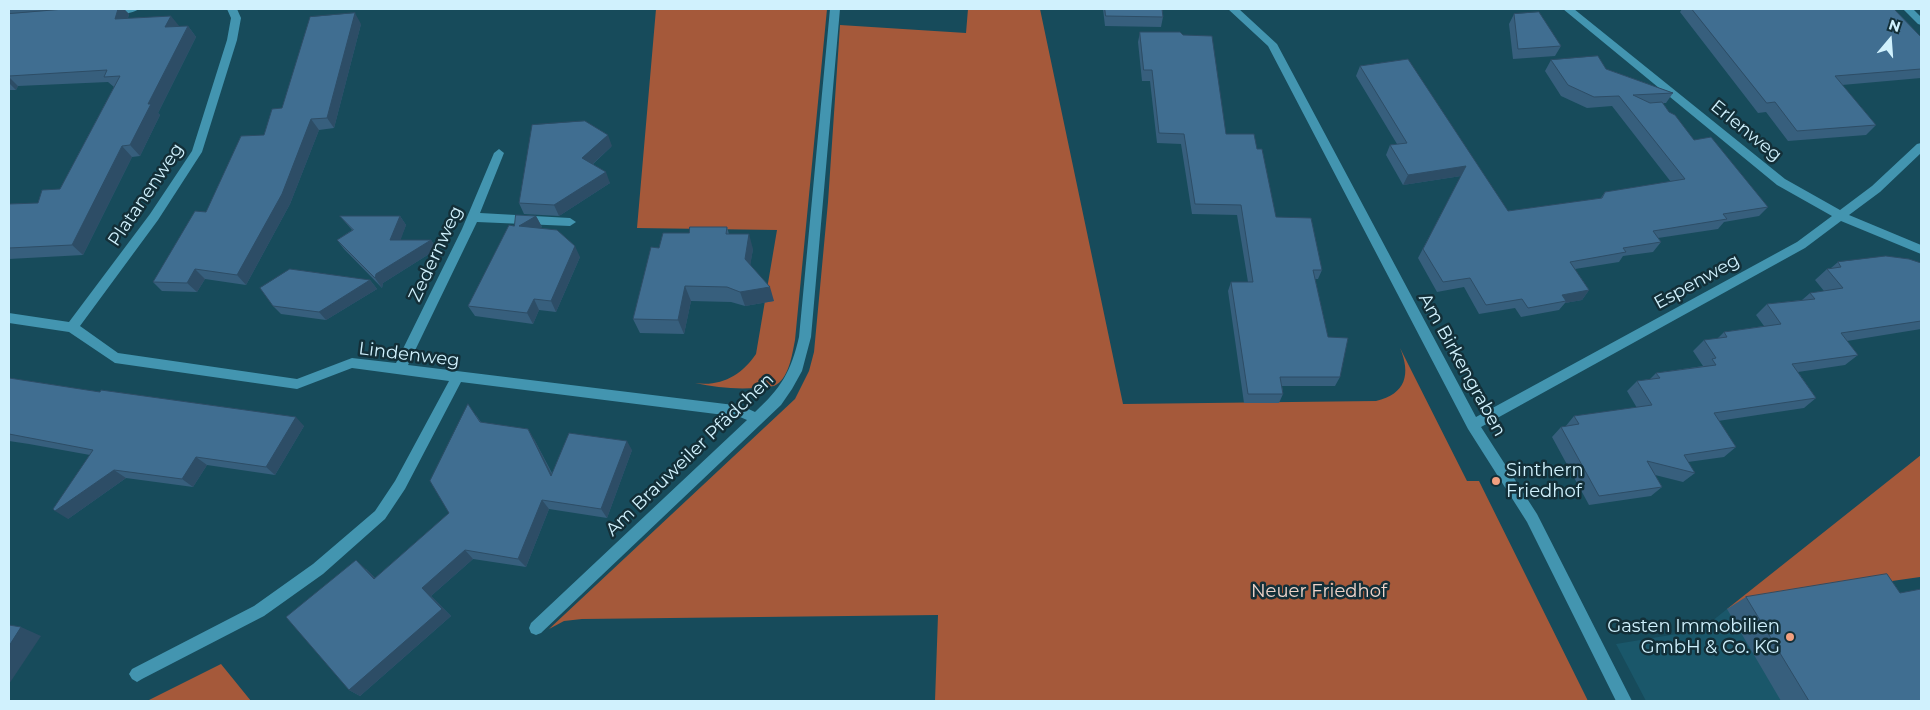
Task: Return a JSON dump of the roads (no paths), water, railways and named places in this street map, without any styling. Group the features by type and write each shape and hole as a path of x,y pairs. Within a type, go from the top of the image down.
{"street":[{"path":"96,12 134,9"},
{"name":"Platanenweg","path":"72,327 154,217 197,152 232,40 236,18 232,9"},
{"name":"Am Brauweiler Pfädchen","path":"536,628 757,419 790,384 799,367 805,337 835,9"},
{"name":"Am Birkengraben","path":"1233,9 1272,44 1473,425 1532,518 1624,701"},
{"name":"Erlenweg","path":"1568,9 1781,182 1841,216 1921,250"},
{"path":"1908,9 1921,22"},
{"name":"Espenweg","path":"1473,425 1801,245 1876,189 1921,147"},
{"name":"Zedernweg","path":"400,369 473,217 499,153"},
{"path":"473,217 570,222"},
{"name":"Lindenweg","path":"9,318 72,327 115,358 297,384 352,363 457,378 742,412 757,419"},
{"path":"137,674 259,611 318,569 380,515 400,486 457,378"}],"place":[{"name":"Sinthern Friedhof","path":"1496,481"},
{"name":"Gasten Immobilien GmbH & Co. KG","path":"1790,637"}],"park label":[{"name":"Neuer Friedhof","path":"1319,592"}]}
